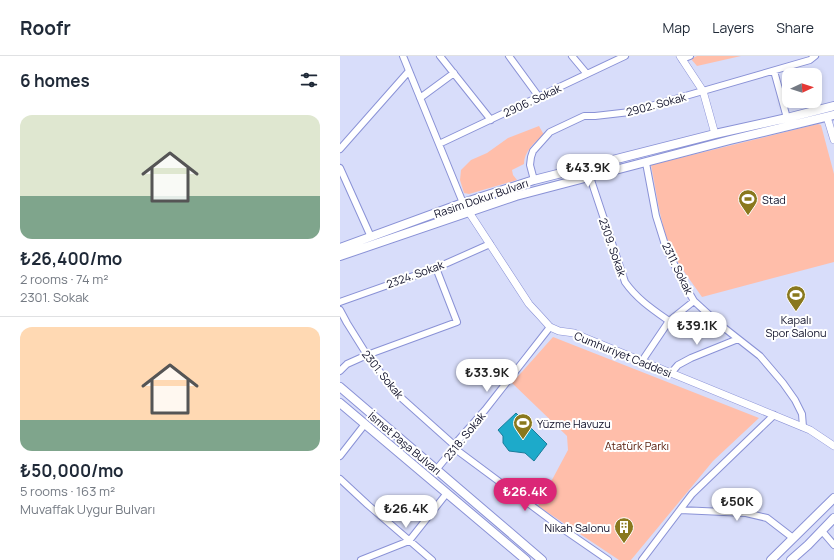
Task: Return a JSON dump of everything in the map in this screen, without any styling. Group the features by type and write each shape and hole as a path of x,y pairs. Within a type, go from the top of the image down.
{"main road":[{"name":"Rasim Dokur Bulvarı","path":"340,248 462,203 534,180 715,134 834,106"},
{"path":"340,256 516,196 730,140 831,116"},
{"name":"İsmet Paşa Bulvarı","path":"340,388 542,560"},
{"name":"İsmet Paşa Bulvarı","path":"340,403 526,560"},
{"path":"771,560 834,498"},
{"path":"791,560 834,518"}],"street":[{"path":"410,56 404,59 462,203 529,304 550,327"},
{"path":"440,56 491,120"},
{"path":"509,56 539,97"},
{"path":"572,56 587,74"},
{"name":"2906. Sokak","path":"439,144 625,56"},
{"path":"690,56 681,58 703,91 715,134"},
{"name":"2902. Sokak","path":"534,180 530,164 533,151 550,132 584,116 630,112 810,60 815,56"},
{"path":"774,70 787,118"},
{"path":"340,150 409,71"},
{"path":"420,98 454,73"},
{"path":"831,116 834,140"},
{"name":"2311. Sokak","path":"646,163 656,216 666,248 682,282 694,301 718,323 760,356 783,383 796,400 802,414 802,427"},
{"path":"340,168 371,237"},
{"name":"2309. Sokak","path":"590,177 625,282 633,294 648,307 669,320"},
{"name":"2324. Sokak","path":"340,302 436,268 490,244"},
{"path":"340,371 347,364 367,355 457,322 436,268"},
{"path":"642,361 669,320 694,301"},
{"name":"2301. Sokak","path":"340,310 346,323 367,355 397,394 454,446 563,529 608,560"},
{"name":"Cumhuriyet Caddesi","path":"550,327 559,331 574,333 810,430 834,446"},
{"name":"2318. Sokak","path":"436,470 550,327"},
{"path":"672,373 678,365 690,358 738,339"},
{"path":"642,560 692,494 774,415"},
{"path":"340,456 365,424"},
{"path":"340,479 432,560"},
{"path":"361,560 409,541 447,493"},
{"path":"680,510 746,513 767,518 794,538"},
{"path":"822,530 834,545"}],"green space":[{"path":"697,56 741,56 697,66 691,59"},
{"name":"Stad","path":"818,124 821,125 834,174 834,262 702,297 681,267 670,247 661,217 651,165"},
{"path":"539,126 544,135 530,148 524,160 524,164 512,170 513,175 517,180 469,194 464,193 460,180 461,170 471,160 487,153 508,138"},
{"name":"Atatürk Parkı","path":"553,337 759,418 713,461 631,560 619,560 538,506 568,450 567,436 512,383"}],"water":[{"name":"Yüzme Havuzu","path":"516,413 547,444 534,461 525,453 509,451 503,443 503,436 498,430"}],"place":[{"name":"Stad","path":"748,216"},
{"name":"Kapalı Spor Salonu","path":"796,312"},
{"name":"Yüzme Havuzu","path":"523,440"},
{"name":"Nikah Salonu","path":"624,544"}]}
